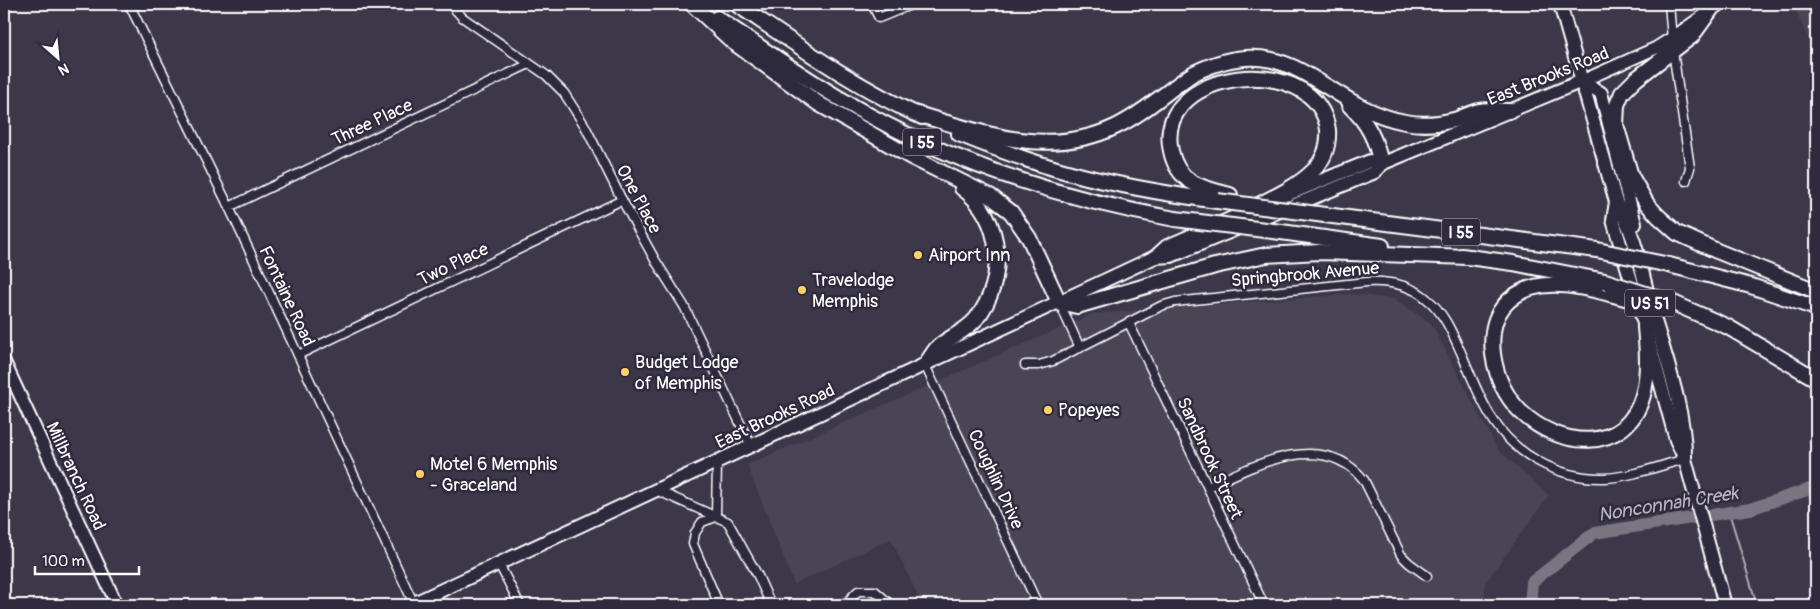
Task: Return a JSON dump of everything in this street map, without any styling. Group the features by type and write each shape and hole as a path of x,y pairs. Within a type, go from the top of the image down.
{"highway":[{"path":"694,4 733,42 787,82 862,131 941,174 990,196 1011,212 1029,238 1059,302 1077,306 1215,266 1266,255 1319,252 1470,257"},
{"name":"I 55","path":"694,4 844,101 914,138 955,157 1033,185 1079,199 1175,218 1513,263 1605,281 1676,304 1705,316 1753,341 1816,379"},
{"name":"I 55","path":"736,4 836,70 913,113 991,147 1069,173 1153,192 1597,250 1669,265 1751,286 1816,308"},
{"path":"1670,228 1647,204 1634,182 1618,131 1616,119 1618,105 1626,88 1673,45 1692,36 1715,7"},
{"path":"913,113 1011,139 1035,143 1054,143 1087,138 1116,127 1207,66 1224,61 1256,57 1287,64 1305,72 1365,109 1404,122 1431,124 1453,120 1480,110 1509,111"},
{"path":"1245,212 1302,180 1312,172 1324,156 1327,146 1328,125 1320,108 1307,94 1298,88 1278,80 1240,77 1211,86 1197,93 1180,108 1174,117 1169,136 1170,146 1176,167 1183,176 1204,188 1249,198 1269,208"},
{"path":"1325,85 1364,120 1375,141 1381,164"},
{"path":"925,365 935,350 967,328 976,319 989,297 996,268 996,242 984,211 965,190 941,174"},
{"path":"1623,177 1632,195 1644,211 1657,222 1696,242 1816,290"},
{"path":"1645,327 1647,373 1644,394 1636,414 1629,423 1616,433 1601,440 1566,437 1541,427 1519,410 1504,388 1494,362 1492,335 1494,325 1503,307 1518,294 1543,286 1560,284 1625,298 1676,304"}],"main road":[{"name":"US 51","path":"1560,4 1616,202 1626,216 1678,406 1685,440 1685,459"},
{"name":"East Brooks Road","path":"1155,257 1171,256 1375,172 1381,164 1646,53 1673,45"},
{"path":"1582,81 1601,93 1640,244 1642,275"},
{"name":"East Brooks Road","path":"412,604 1155,257 1167,246 1370,161 1381,164"},
{"name":"US 51","path":"1616,202 1613,220 1676,440 1685,459 1726,605"},
{"name":"Millbranch Road","path":"4,361 117,605"}],"street":[{"name":"Fontaine Road","path":"129,4 229,207 412,604"},
{"path":"872,4 880,18 913,4"},
{"path":"1669,4 1690,168 1686,181"},
{"name":"One Place","path":"452,6 462,17 546,75 564,93 584,126 655,260 684,306 751,446"},
{"name":"Three Place","path":"229,207 529,64"},
{"name":"Two Place","path":"298,355 622,200"},
{"name":"Springbrook Avenue","path":"1025,365 1046,363 1080,348 1161,306 1186,300 1367,282 1393,283 1416,292 1433,304 1451,332 1490,416 1507,438 1530,457 1548,467 1567,474 1595,478 1626,475 1685,459"},
{"path":"1059,302 1080,348"},
{"name":"Sandbrook Street","path":"1129,323 1264,605"},
{"name":"Coughlin Drive","path":"925,365 1038,605"},
{"path":"1208,488 1252,466 1285,456 1319,454 1336,458 1350,465 1364,480 1402,555 1409,563 1427,576"},
{"path":"716,517 717,462"},
{"path":"656,490 728,522 758,576 771,605"},
{"path":"716,517 702,522 695,533 693,544 719,605"},
{"path":"499,564 520,605"},
{"path":"844,605 858,590 875,591 891,605"}],"shaded area":[{"path":"1792,4 1816,4 1816,54"},
{"path":"1352,294 1394,299 1431,323 1498,450 1549,495 1484,585 1487,605 922,605 891,539 794,584 747,465 1092,314"}],"waterway":[{"name":"Nonconnah Creek","path":"1530,605 1532,582 1594,533 1750,509 1816,487"},
{"path":"1729,512 1757,605"}],"place":[{"name":"Airport Inn","path":"918,255"},
{"name":"Travelodge Memphis","path":"802,290"},
{"name":"Budget Lodge of Memphis","path":"625,372"},
{"name":"Popeyes","path":"1048,410"},
{"name":"Motel 6 Memphis - Graceland","path":"420,474"}]}
